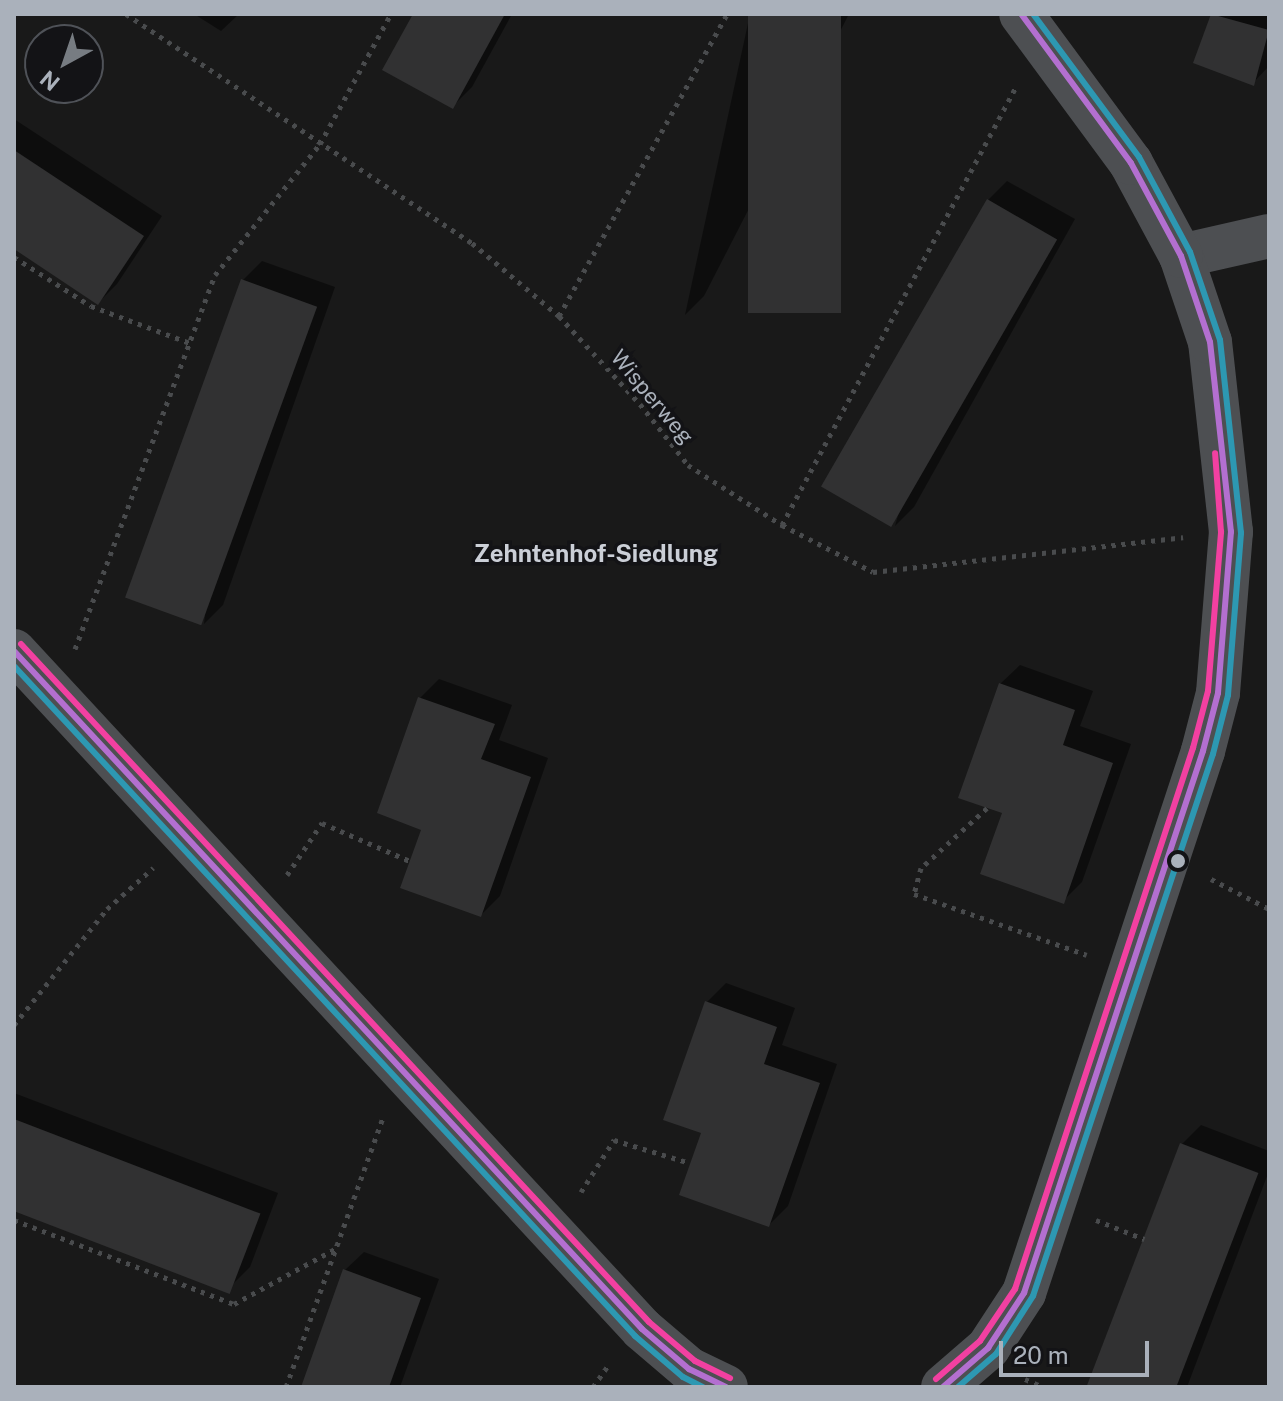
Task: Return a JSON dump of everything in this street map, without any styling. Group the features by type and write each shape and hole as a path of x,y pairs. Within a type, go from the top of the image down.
{"street":[{"path":"943,1387 988,1348 1024,1293 1218,693 1231,532 1210,342 1181,256 1131,163 1032,26"},
{"path":"1181,256 1269,236"},
{"path":"14,651 642,1329 689,1369 726,1387"}],"path":[{"name":"Wisperweg","path":"126,14 472,243 559,316 640,404 688,465 782,525 873,572 1231,532"},
{"path":"57,699 215,275 320,144 391,14"},
{"path":"559,316 727,14"},
{"path":"782,525 1032,26"},
{"path":"14,257 91,306 190,343"},
{"path":"987,808 921,868 914,894 1130,970"},
{"path":"259,917 322,823 410,861"},
{"path":"14,1025 107,909 186,839"},
{"path":"1167,857 1269,909"},
{"path":"286,1387 400,1069"},
{"path":"554,1233 614,1140 690,1163"},
{"path":"14,1220 234,1304 335,1249"}],"building":[{"path":"413,14 505,14 453,109 382,70"},
{"path":"748,14 841,14 841,313 748,313"},
{"path":"1211,14 1269,30 1254,86 1193,63"},
{"path":"14,150 144,236 98,305 14,249"},
{"path":"987,199 1057,239 891,527 821,487"},
{"path":"241,279 317,307 201,625 125,598"},
{"path":"999,683 1075,710 1063,745 1113,763 1064,904 980,874 1002,813 958,798"},
{"path":"418,697 495,724 481,759 531,777 481,917 400,888 421,830 377,813"},
{"path":"705,1001 777,1027 764,1064 820,1083 769,1227 679,1195 701,1133 663,1120"},
{"path":"14,1119 260,1214 230,1294 14,1211"},
{"path":"1180,1143 1258,1173 1176,1387 1086,1387"},
{"path":"343,1269 421,1298 389,1387 301,1387"}],"transit line":[{"path":"943,1387 988,1348 1024,1293 1203,751 1218,693 1231,532 1210,342 1181,256 1131,163 1021,14"},
{"path":"958,1387 996,1354 1033,1296 1213,754 1228,695 1241,533 1220,340 1190,252 1139,157 1033,14"},
{"path":"936,1379 980,1341 1015,1289 1193,748 1208,691 1221,532 1215,453"},
{"path":"21,644 649,1322 695,1361 730,1378"},
{"path":"14,651 642,1329 689,1369 726,1387"},
{"path":"14,666 635,1336 683,1377 703,1387"}],"district":[{"name":"Zehntenhof-Siedlung","path":"596,554"}]}
